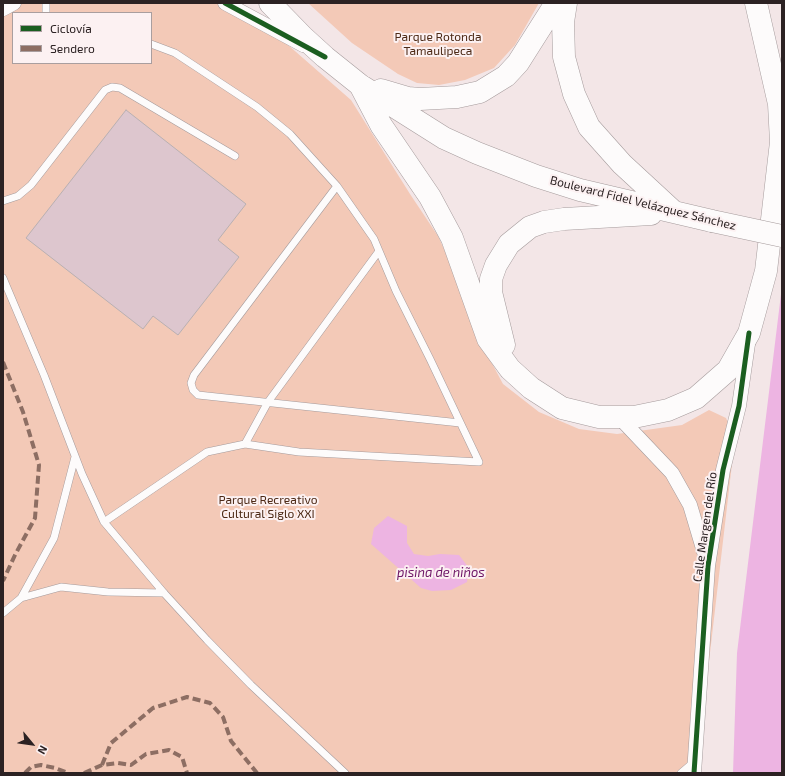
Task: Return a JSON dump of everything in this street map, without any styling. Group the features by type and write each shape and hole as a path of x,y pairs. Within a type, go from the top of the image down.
{"main road":[{"name":"Boulevard Fidel Velázquez Sánchez","path":"270,3 303,37 360,85 444,138 477,154 536,176 580,190 675,213 782,236"},
{"path":"360,85 408,98 420,99 457,97 480,92 506,76 518,63 556,3"},
{"path":"566,3 563,22 564,56 574,94 590,127 622,164 675,213"},
{"path":"360,85 381,125 430,197 452,238 488,339 510,369 531,388 562,408 599,416 634,417 668,410 696,398 728,370 749,334 766,271 781,142 778,104 756,3"},
{"path":"510,369 491,292 491,279 496,265 509,244 530,227 544,222 564,219 675,213"}],"street":[{"path":"225,3 325,57"},
{"name":"Calle Margen del Río","path":"694,767 708,566 723,470 739,406 749,334"},
{"path":"618,416 672,473 690,505 708,566"}],"lane":[{"path":"104,522 207,452 245,444 299,452 479,462 396,291 374,239 337,186 290,134 257,107 175,53 152,44"},
{"path":"3,201 18,196 31,185 105,90 112,87 120,88 235,156"},
{"path":"337,186 194,375 191,383 193,390 198,395 460,423"},
{"path":"245,444 268,402 379,251"},
{"path":"3,278 44,375 75,456 104,522 164,593 251,685 345,773"},
{"path":"3,613 21,598 54,538 75,456"},
{"path":"21,598 60,587 108,592 164,593"},
{"path":"681,773 694,767"}],"green space":[{"name":"Parque Recreativo Cultural Siglo XXI","path":"3,3 242,3 248,10 351,100 438,236 455,273 480,341 503,384 539,412 579,429 617,434 682,425 709,410 726,418 735,438 696,773 3,773"},
{"name":"Parque Rotonda Tamaulipeca","path":"308,3 539,3 515,45 494,68 465,80 439,85 417,83 398,74 352,43"}],"water":[{"path":"782,286 782,773 733,773 737,653"},
{"name":"pisina de niños","path":"388,516 407,526 407,543 414,554 428,556 440,554 459,555 469,568 467,582 451,590 432,591 421,588 371,544 374,528"}],"building":[{"path":"126,110 246,204 218,240 239,257 178,335 153,316 143,329 26,238"}],"marked path":[{"path":"3,362 23,412 39,465 35,518 3,581"},
{"path":"102,765 111,743 153,708 187,697 210,703 223,717 231,741 257,773"},
{"path":"84,773 102,765 118,763 131,765 146,754 169,750 182,757 187,773"},
{"path":"25,773 31,767 41,765 68,773"}],"cycle path":[{"path":"225,3 325,57"},
{"path":"694,773 708,566 723,470 739,406 749,333"}]}
